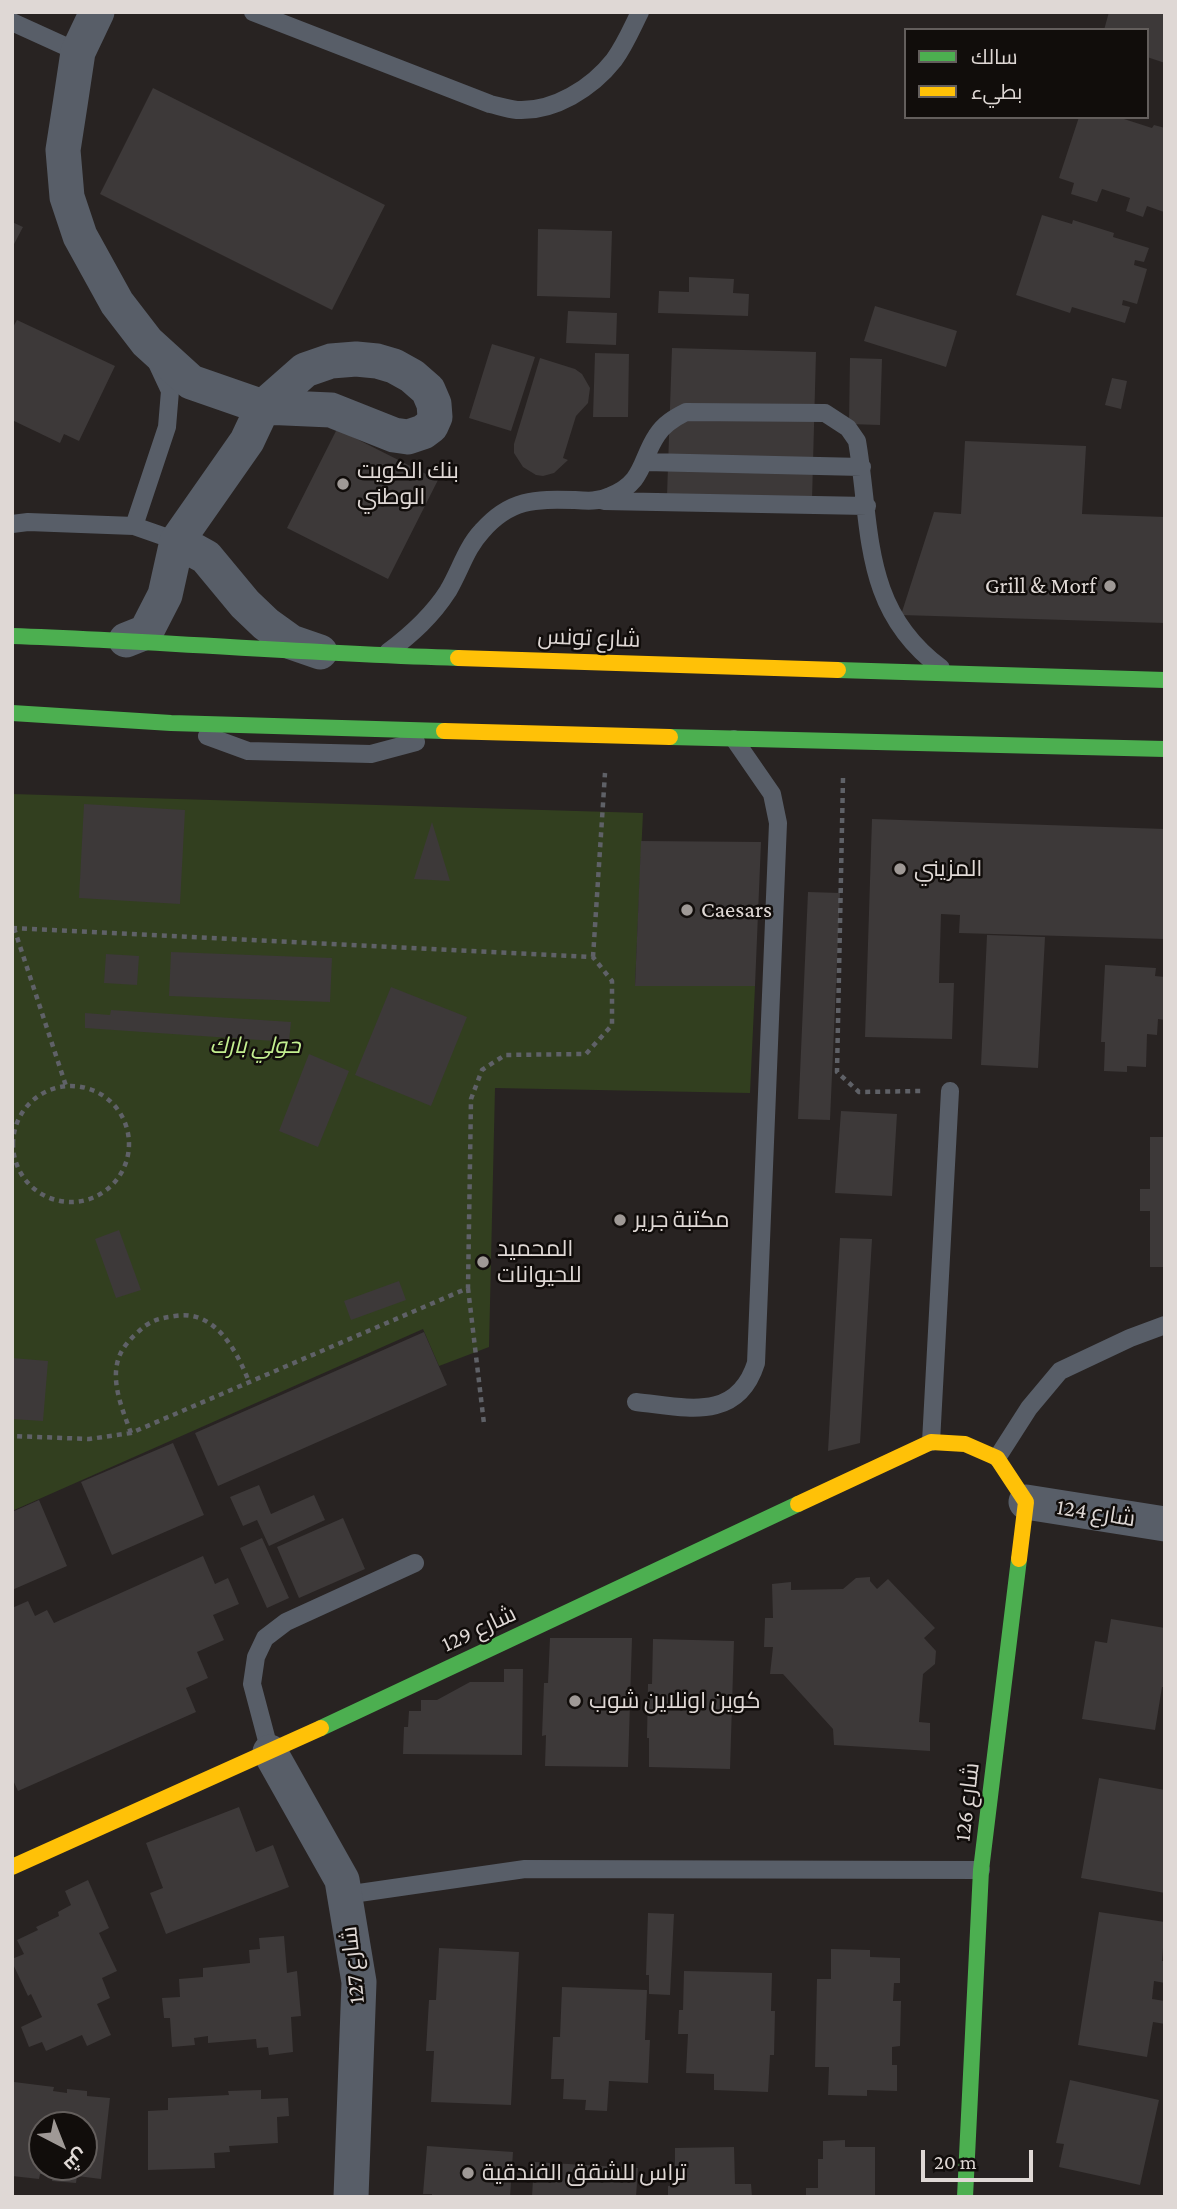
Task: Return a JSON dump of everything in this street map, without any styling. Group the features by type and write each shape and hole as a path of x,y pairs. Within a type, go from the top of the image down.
{"main road":[{"name":"شارع تونس","path":"12,636 126,640 323,654 1165,680"},
{"path":"12,713 171,723 1165,749"},
{"name":"شارع 129","path":"12,1867 270,1752 931,1442 965,1444 997,1458"},
{"path":"997,1458 1026,1502"},
{"name":"شارع 126","path":"965,2197 981,1870 1026,1502"}],"street":[{"path":"97,12 78,52 63,150 67,197 80,236 117,303 147,342 191,382 263,407 247,440 177,541 169,579 157,613 146,632 126,640"},
{"path":"177,541 206,558 266,624 291,642 323,654"},
{"name":"شارع 124","path":"1026,1502 1165,1524"},
{"name":"شارع 127","path":"270,1752 342,1880 345,1895 359,1982 351,2197"}],"lane":[{"path":"253,12 490,104 517,110 545,107 572,96 595,80 614,60 640,12"},
{"path":"12,22 78,52"},
{"path":"134,526 167,427 170,391 147,342"},
{"path":"597,501 626,488 646,463 650,446 659,432 671,420 685,412 825,413 848,428 857,441 875,574 883,599 910,642 947,673"},
{"path":"646,463 862,467"},
{"path":"385,654 414,632 433,612 449,590 469,548 482,531 497,516 533,499 867,506"},
{"path":"12,524 134,526 177,541"},
{"path":"171,723 248,751 371,754 460,731"},
{"path":"636,1402 705,1409 727,1403 751,1379 756,1363 778,823 772,794 734,739"},
{"path":"931,1442 950,1091"},
{"path":"997,1458 1029,1408 1060,1371 1130,1338 1165,1325"},
{"path":"270,1752 251,1684 256,1657 265,1638 286,1622 415,1563"},
{"path":"345,1895 524,1869 981,1870"}],"path":[{"path":"484,1424 468,1288 471,1099 482,1070 505,1055 586,1054 612,1025 612,981 593,957 608,735"},
{"path":"844,742 837,1072 859,1092 950,1091"},
{"path":"66,1086 13,928 593,957"},
{"path":"66,1086 92,1089 114,1104 127,1127 129,1154 119,1179 98,1197 72,1203 48,1198 27,1184 14,1163 13,1137 22,1112 40,1094 66,1086"},
{"path":"12,1436 89,1439 131,1433 468,1288"},
{"path":"131,1433 116,1386 118,1359 133,1336 155,1319 183,1314 205,1321 222,1333 239,1357 249,1382"}],"green space":[{"name":"حولي بارك","path":"12,794 643,813 635,985 755,986 750,1093 495,1088 489,1347 439,1366 423,1329 12,1511"}],"building":[{"path":"1109,12 1165,12 1165,63 1149,58 1149,28 1105,28"},
{"path":"153,88 385,205 332,310 100,194"},
{"path":"1078,119 1124,119 1152,128 1154,125 1165,128 1164,212 1147,206 1143,217 1126,211 1130,198 1102,189 1097,202 1071,194 1074,183 1059,178"},
{"path":"1042,215 1072,224 1073,220 1114,233 1113,237 1149,248 1144,262 1135,260 1134,265 1147,269 1137,304 1123,300 1122,305 1130,307 1125,323 1072,307 1070,313 1016,295"},
{"path":"12,222 23,227 12,248"},
{"path":"538,229 612,231 610,298 537,296"},
{"path":"689,277 734,279 733,293 749,294 748,316 658,313 659,291 689,292"},
{"path":"875,306 957,331 946,367 864,341"},
{"path":"568,311 617,313 616,345 566,343"},
{"path":"17,320 115,366 79,441 64,434 60,443 12,420 12,329"},
{"path":"492,344 535,357 511,431 469,418"},
{"path":"672,348 816,352 812,500 667,496"},
{"path":"595,353 629,354 628,417 593,417"},
{"path":"540,358 575,369 582,374 590,388 588,403 576,416 563,458 568,460 554,473 543,476 523,467 514,453 514,444"},
{"path":"850,358 882,359 880,425 849,424"},
{"path":"1112,378 1127,381 1121,409 1105,405"},
{"path":"337,429 438,480 388,579 287,528"},
{"path":"965,441 1086,446 1082,514 1165,517 1165,623 901,615 934,512 961,514"},
{"path":"84,804 185,810 180,904 79,898"},
{"path":"872,819 1165,829 1165,939 959,933 960,915 941,914 939,983 954,983 952,1039 865,1037"},
{"path":"432,822 450,881 414,879"},
{"path":"641,841 761,842 755,986 635,986"},
{"path":"808,892 840,893 830,1120 798,1119"},
{"path":"987,935 1045,937 1038,1068 981,1065"},
{"path":"171,952 332,958 330,1002 169,996"},
{"path":"106,954 139,956 137,985 104,983"},
{"path":"1105,965 1156,968 1155,976 1165,977 1165,1020 1158,1019 1157,1035 1147,1034 1146,1067 1127,1066 1127,1072 1104,1071 1105,1042 1101,1042"},
{"path":"391,987 467,1017 431,1106 355,1075"},
{"path":"111,1010 291,1022 289,1042 85,1028 85,1013 110,1015"},
{"path":"309,1054 349,1071 318,1147 279,1131"},
{"path":"841,1111 897,1114 892,1196 835,1193"},
{"path":"1150,1137 1165,1137 1165,1267 1150,1267 1150,1211 1140,1211 1140,1189 1150,1189"},
{"path":"119,1230 141,1290 116,1298 95,1239"},
{"path":"840,1238 872,1239 860,1443 828,1451"},
{"path":"399,1281 406,1300 351,1320 344,1301"},
{"path":"424,1332 447,1385 218,1486 195,1433"},
{"path":"12,1358 48,1361 43,1421 12,1419"},
{"path":"173,1443 204,1515 112,1555 81,1482"},
{"path":"259,1485 271,1514 314,1495 325,1520 269,1546 257,1520 243,1526 230,1497"},
{"path":"39,1500 67,1566 12,1590 12,1512"},
{"path":"343,1518 365,1569 299,1598 277,1547"},
{"path":"262,1538 289,1598 267,1608 240,1548"},
{"path":"203,1556 215,1584 228,1578 239,1604 213,1615 224,1640 197,1652 208,1678 186,1688 196,1712 18,1791 12,1778 12,1608 28,1601 35,1616 47,1610 54,1623"},
{"path":"870,1577 877,1589 888,1579 935,1628 924,1638 936,1651 935,1664 923,1674 919,1722 930,1723 930,1751 834,1745 833,1729 783,1674 770,1674 773,1647 764,1647 765,1618 773,1618 772,1584 791,1582 791,1590 843,1589 856,1578"},
{"path":"1111,1619 1165,1628 1165,1687 1162,1687 1155,1730 1082,1719 1095,1641 1107,1643"},
{"path":"550,1638 632,1638 628,1767 545,1766 546,1735 542,1736 544,1683 548,1683"},
{"path":"653,1639 734,1641 730,1769 649,1767 648,1684 652,1684"},
{"path":"504,1669 523,1669 522,1755 403,1754 404,1727 408,1727 409,1711 421,1711 421,1700 437,1700 470,1682 504,1682"},
{"path":"1099,1778 1165,1790 1165,1893 1081,1878"},
{"path":"239,1807 256,1852 273,1845 289,1887 166,1934 150,1893 163,1888 146,1843"},
{"path":"88,1880 109,1928 99,1933 117,1971 102,1978 110,1998 97,2004 111,2035 87,2046 82,2035 46,2051 42,2042 29,2047 21,2027 42,2017 31,1994 28,1996 12,1962 12,1959 24,1954 17,1940 59,1916 58,1912 71,1905 65,1891"},
{"path":"1099,1912 1165,1922 1162,1961 1165,1961 1165,1983 1154,1981 1152,1999 1165,2001 1165,2024 1153,2022 1147,2057 1078,2045"},
{"path":"648,1913 674,1914 670,1995 649,1994 649,1975 646,1975"},
{"path":"284,1936 287,1973 297,1971 301,2016 291,2017 293,2052 269,2055 268,2047 257,2048 256,2039 208,2043 208,2036 194,2038 195,2045 172,2047 170,2018 164,2018 162,1998 180,1997 179,1979 203,1977 203,1968 250,1963 249,1950 260,1949 259,1938"},
{"path":"439,1948 519,1952 511,2105 431,2102 434,2051 426,2051 429,2000 436,2000"},
{"path":"831,1949 870,1950 870,1957 900,1958 900,1983 894,1983 893,2001 901,2001 900,2046 892,2047 892,2065 897,2065 897,2091 867,2090 867,2096 828,2095 829,2067 815,2067 817,1979 831,1979"},
{"path":"684,1971 772,1973 774,2055 770,2055 768,2092 714,2090 714,2074 686,2073 688,2034 678,2034 679,2010 683,2010"},
{"path":"562,1987 647,1990 645,2040 650,2040 648,2083 609,2081 607,2111 585,2110 586,2100 563,2099 564,2079 551,2079 553,2037 560,2037"},
{"path":"1070,2080 1159,2100 1140,2185 1059,2167 1064,2144 1056,2143"},
{"path":"14,2082 54,2087 53,2091 67,2093 67,2089 87,2091 87,2096 110,2098 101,2179 98,2179 98,2111 28,2111 28,2178 12,2176"},
{"path":"261,2090 261,2099 288,2098 289,2116 277,2117 278,2143 229,2146 230,2152 214,2153 215,2168 148,2170 148,2111 168,2110 168,2098 229,2095 228,2091"},
{"path":"845,2140 845,2147 875,2147 875,2197 806,2197 806,2188 818,2188 818,2159 823,2159 823,2141"},
{"name":"تراس للشقق الفندقية","path":"427,2146 513,2152 510,2197 432,2197 432,2194 423,2194"},
{"path":"734,2147 735,2184 751,2184 752,2197 668,2197 668,2186 675,2185 675,2148"},
{"path":"534,2162 638,2168 636,2197 532,2197"}],"traffic: fast":[{"path":"12,636 458,658"},
{"path":"838,670 1165,680"},
{"path":"12,713 171,723 444,731"},
{"path":"670,737 1165,749"},
{"path":"321,1728 798,1504"},
{"path":"965,2197 981,1870 1019,1559"}],"traffic: slow":[{"path":"458,658 838,670"},
{"path":"444,731 670,737"},
{"path":"798,1504 931,1442 965,1444 997,1458 1026,1502 1019,1559"},
{"path":"12,1867 321,1728"}],"place":[{"name":"بنك الكويت الوطني","path":"343,484"},
{"name":"Grill & Morf","path":"1110,586"},
{"name":"المزيني","path":"900,869"},
{"name":"Caesars","path":"687,910"},
{"name":"مكتبة جرير","path":"620,1220"},
{"name":"المحميد للحيوانات","path":"483,1262"},
{"name":"كوين اونلاين شوب","path":"575,1701"},
{"name":"تراس للشقق الفندقية","path":"468,2173"}]}
